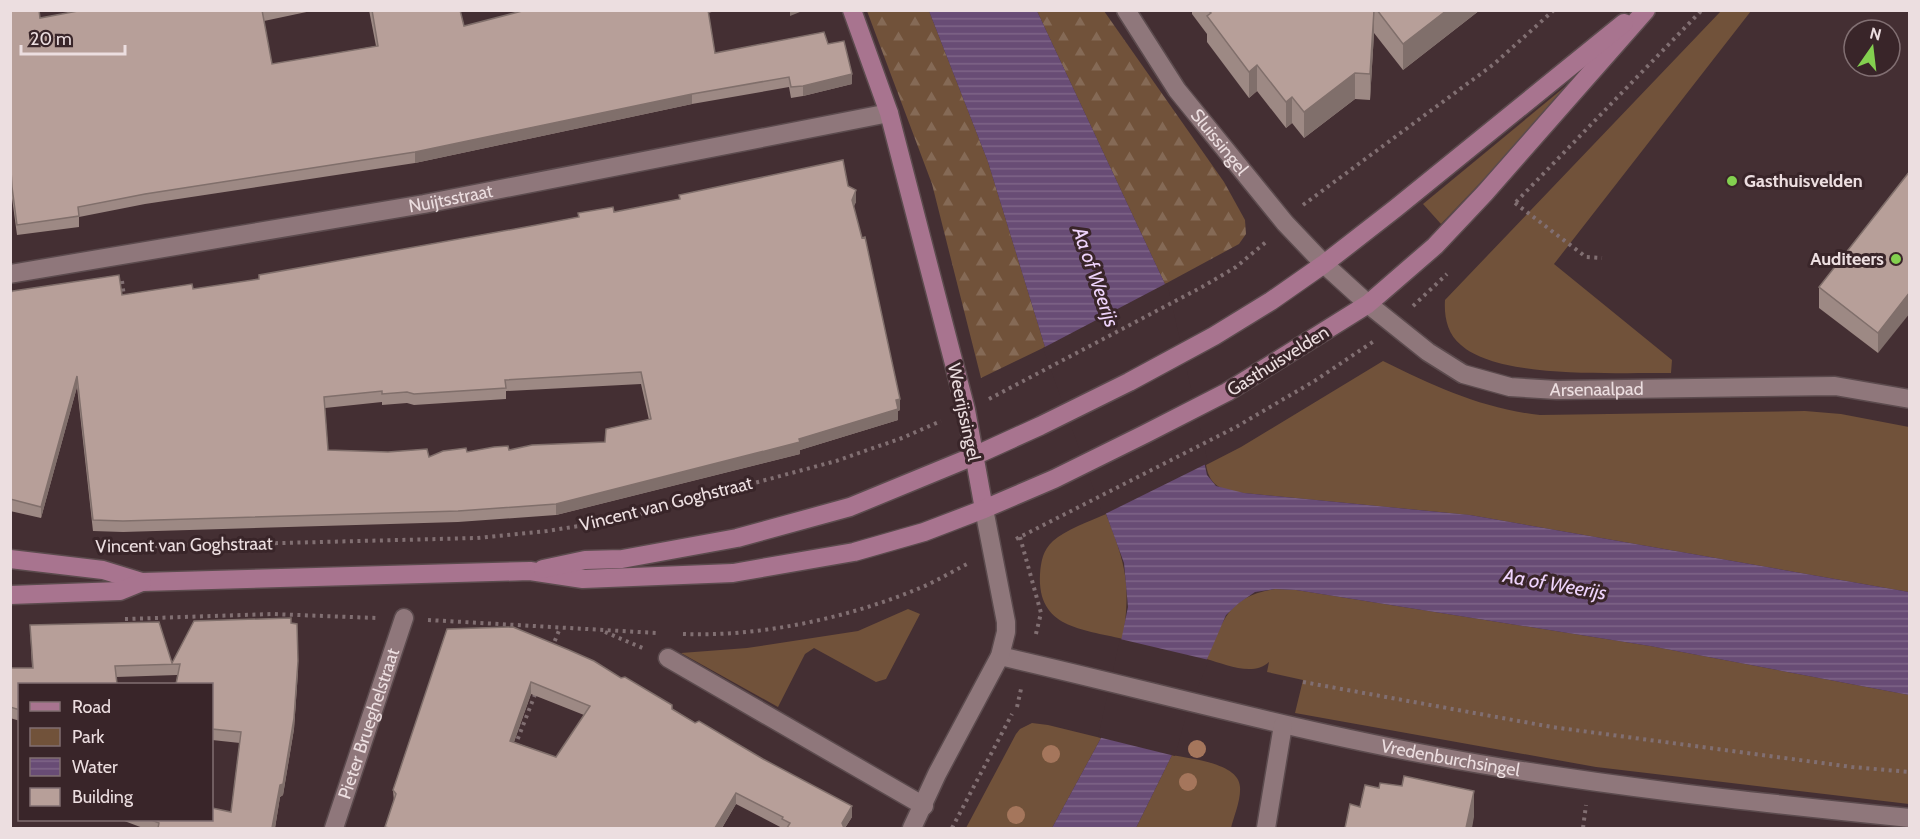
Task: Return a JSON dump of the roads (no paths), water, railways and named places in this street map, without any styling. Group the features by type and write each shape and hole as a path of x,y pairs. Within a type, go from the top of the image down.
{"main road":[{"name":"Weerijssingel","path":"852,10 889,113 966,410 984,509"},
{"path":"1324,264 1405,201 1639,10"},
{"name":"Gasthuisvelden","path":"1145,434 1227,392 1368,304 1442,238 1485,193 1646,10"},
{"name":"Vincent van Goghstraat","path":"10,559 103,570 142,582 530,571 585,560 622,559 736,538 850,507 1040,426 1129,382 1214,336 1271,301 1324,264"},
{"name":"Vincent van Goghstraat","path":"530,571 583,579 733,573 854,552 924,532 984,509 1054,480 1145,434"},
{"name":"Vincent van Goghstraat","path":"10,595 120,591 142,582"}],"street":[{"name":"Sluissingel","path":"1126,10 1177,90 1285,223 1324,264"},
{"name":"Nuijtsstraat","path":"10,274 424,204 889,113"},
{"name":"Arsenaalpad","path":"1324,264 1368,304 1428,352 1463,374 1509,387 1557,390 1835,386 1910,399"},
{"name":"Weerijssingel","path":"912,828 937,774 1000,656 1006,622 984,509"},
{"name":"Pieter Brueghelstraat","path":"334,828 404,618"},
{"name":"Vredenburchsingel","path":"1000,656 1283,725 1436,756 1590,782 1910,818"},
{"path":"668,658 924,806"},
{"path":"1266,828 1283,725"}],"water":[{"name":"Aa of Weerijs","path":"929,11 1037,11 1165,284 1207,475 1216,486 1244,493 1470,515 1909,592 1909,695 1650,646 1296,590 1275,589 1255,592 1226,615 1183,715 1172,755 1136,828 1052,828 1101,738 1128,607 1124,563 1045,347 988,162"}],"place":[{"name":"Gasthuisvelden","path":"1732,181"},
{"name":"Auditeers","path":"1896,259"}]}
